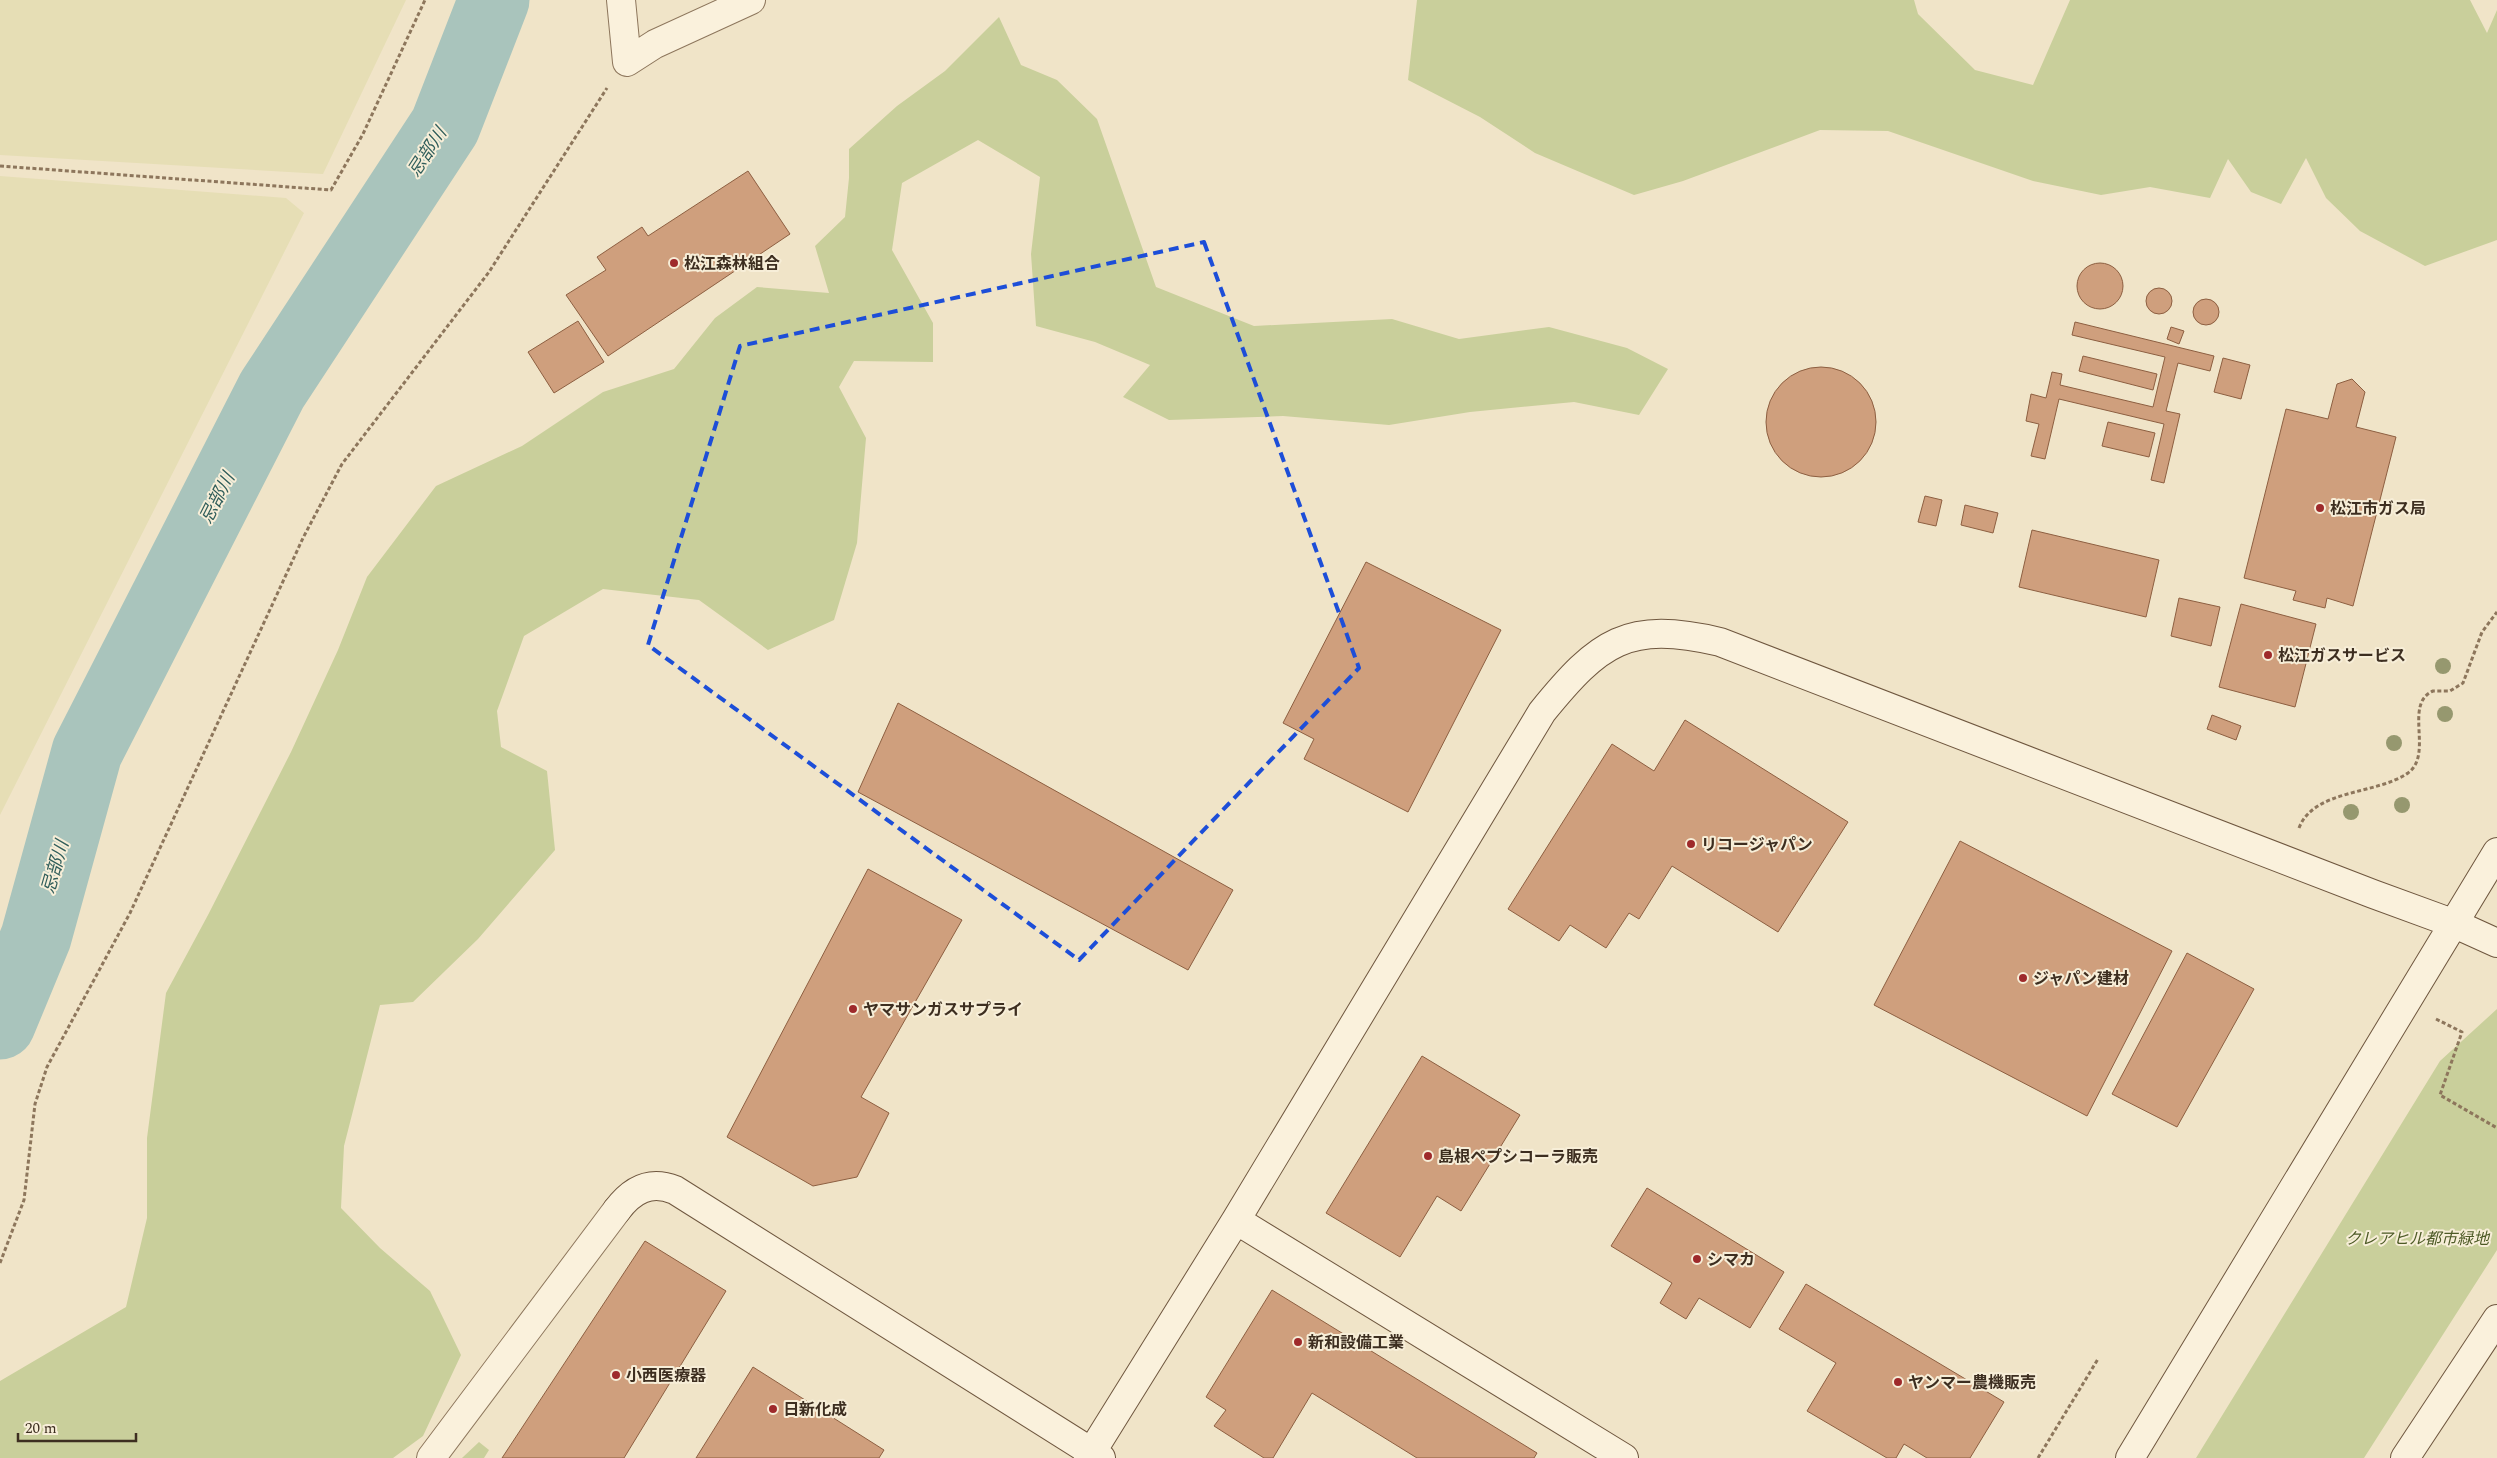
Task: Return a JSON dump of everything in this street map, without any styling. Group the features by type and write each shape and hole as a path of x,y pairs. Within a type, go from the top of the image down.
{"street":[{"path":"621,0 627,62 655,44 751,0"},
{"path":"431,1458 617,1210 630,1195 640,1188 663,1185 675,1190 1094,1456 1542,712 1568,680 1592,657 1614,642 1636,636 1663,633 1689,634 1720,642 2455,924 2497,943"},
{"path":"2130,1458 2497,852"},
{"path":"1236,1220 1624,1458"},
{"path":"2406,1458 2497,1319"}],"path":[{"path":"0,166 331,190 363,134 425,0"},
{"path":"0,1263 24,1200 35,1104 47,1067 130,913 303,538 342,464 489,272 614,76 627,62"},
{"path":"2299,829 2304,816 2320,804 2400,778 2415,766 2419,758 2419,719 2423,699 2433,691 2450,691 2463,683 2482,632 2497,612"},
{"path":"2406,1004 2462,1032 2440,1095 2497,1128"},
{"path":"2038,1458 2098,1359"}],"highlighted area":[{"path":"1204,242 1359,668 1079,960 648,645 740,346"}],"shaded area":[{"path":"0,0 406,0 323,174 0,155"},
{"path":"0,176 286,198 304,213 0,815"}],"green space":[{"path":"1417,0 1914,0 1918,14 1975,70 2033,85 2070,0 2470,0 2487,33 2497,10 2497,240 2425,266 2360,231 2326,198 2306,158 2281,204 2251,192 2228,159 2210,198 2150,187 2101,195 2033,181 1888,131 1820,130 1683,181 1634,195 1535,153 1480,117 1408,80"},
{"path":"999,17 1021,65 1057,80 1097,119 1156,287 1254,326 1392,319 1459,339 1549,327 1627,348 1668,369 1639,415 1574,402 1470,412 1389,425 1283,416 1169,420 1123,397 1150,365 1095,342 1036,326 1031,254 1040,177 978,140 902,183 892,250 933,323 933,362 854,361 839,387 866,438 857,543 834,620 768,650 699,600 603,589 524,636 497,711 501,747 547,771 555,850 478,939 413,1002 380,1005 344,1146 341,1208 380,1248 430,1291 461,1355 423,1436 393,1458 0,1458 0,1381 126,1307 147,1218 147,1138 166,993 291,752 338,650 367,577 436,486 522,446 603,392 674,369 715,318 757,287 829,293 815,246 845,217 849,178 849,149 897,106 945,71"},
{"name":"クレアヒル都市緑地","path":"2497,1009 2497,1250 2364,1458 2196,1458 2440,1061"},
{"path":"479,1442 489,1450 484,1458 462,1458"}],"building":[{"name":"松江森林組合","path":"748,171 790,234 608,356 566,295 606,270 597,257 642,227 648,236"},
{"path":"2096,263 2104,263 2113,267 2119,273 2123,286 2119,299 2113,305 2104,309 2096,309 2087,305 2081,299 2077,290 2077,282 2081,273 2087,267"},
{"path":"2159,288 2168,292 2172,301 2168,310 2159,314 2150,310 2146,301 2150,292"},
{"path":"2206,299 2215,303 2219,312 2215,321 2206,325 2197,321 2193,312 2197,303"},
{"path":"578,321 604,362 554,393 528,352"},
{"path":"2075,322 2214,356 2210,371 2178,363 2166,411 2180,414 2164,483 2151,480 2164,424 2059,399 2045,459 2031,456 2039,424 2026,421 2031,394 2046,398 2052,372 2062,374 2060,385 2153,407 2165,357 2072,335"},
{"path":"2171,327 2184,331 2179,344 2167,339"},
{"path":"2083,356 2157,374 2153,390 2079,371"},
{"path":"2223,358 2250,365 2241,399 2214,392"},
{"path":"1821,367 1842,371 1860,383 1872,401 1876,422 1872,443 1860,461 1842,473 1821,477 1800,473 1782,461 1770,443 1766,422 1770,401 1782,383 1800,371"},
{"name":"松江市ガス局","path":"2352,379 2365,392 2356,427 2396,437 2353,606 2327,598 2325,608 2293,600 2296,591 2244,578 2286,409 2328,419 2337,384"},
{"path":"2108,422 2155,433 2149,457 2102,446"},
{"path":"1925,496 1942,500 1936,526 1918,522"},
{"path":"1965,505 1998,513 1993,533 1961,525"},
{"path":"2032,530 2159,560 2146,617 2019,587"},
{"path":"1366,562 1501,630 1408,812 1304,759 1314,739 1283,723"},
{"path":"2179,598 2220,607 2211,646 2171,636"},
{"name":"松江ガスサービス","path":"2241,604 2316,624 2295,707 2219,687"},
{"path":"898,703 1233,890 1188,970 858,792"},
{"path":"2212,715 2241,726 2236,740 2207,729"},
{"name":"リコージャパン","path":"1685,720 1848,822 1778,932 1672,866 1639,919 1629,913 1606,948 1570,925 1559,941 1508,909 1612,744 1654,771"},
{"name":"ジャパン建材","path":"1960,841 2172,951 2087,1116 1874,1005"},
{"name":"ヤマサンガスサプライ","path":"868,869 962,920 861,1097 889,1113 857,1177 813,1186 727,1137"},
{"path":"2187,953 2254,989 2177,1127 2112,1094"},
{"name":"島根ペプシコーラ販売","path":"1422,1056 1520,1115 1461,1211 1437,1196 1400,1257 1326,1213"},
{"name":"シマカ","path":"1647,1188 1784,1272 1750,1328 1699,1298 1686,1319 1660,1303 1672,1283 1611,1246"},
{"name":"小西医療器","path":"645,1241 726,1291 624,1458 502,1458"},
{"name":"ヤンマー農機販売","path":"1806,1284 2004,1402 1970,1458 1927,1458 1904,1444 1896,1458 1887,1458 1807,1411 1836,1363 1779,1329"},
{"name":"新和設備工業","path":"1272,1290 1537,1453 1534,1458 1417,1458 1312,1393 1273,1458 1264,1458 1214,1426 1226,1410 1206,1397"},
{"name":"日新化成","path":"753,1367 884,1450 879,1458 696,1458"}],"waterway":[{"name":"忌部川","path":"0,1024 36,937 87,752 272,390 445,126 494,0"}],"place":[{"name":"松江森林組合","path":"674,263"},
{"name":"松江市ガス局","path":"2320,508"},
{"name":"松江ガスサービス","path":"2268,655"},
{"name":"リコージャパン","path":"1691,844"},
{"name":"ジャパン建材","path":"2023,978"},
{"name":"ヤマサンガスサプライ","path":"853,1009"},
{"name":"島根ペプシコーラ販売","path":"1428,1156"},
{"name":"シマカ","path":"1697,1259"},
{"name":"新和設備工業","path":"1298,1342"},
{"name":"小西医療器","path":"616,1375"},
{"name":"ヤンマー農機販売","path":"1898,1382"},
{"name":"日新化成","path":"773,1409"}]}
